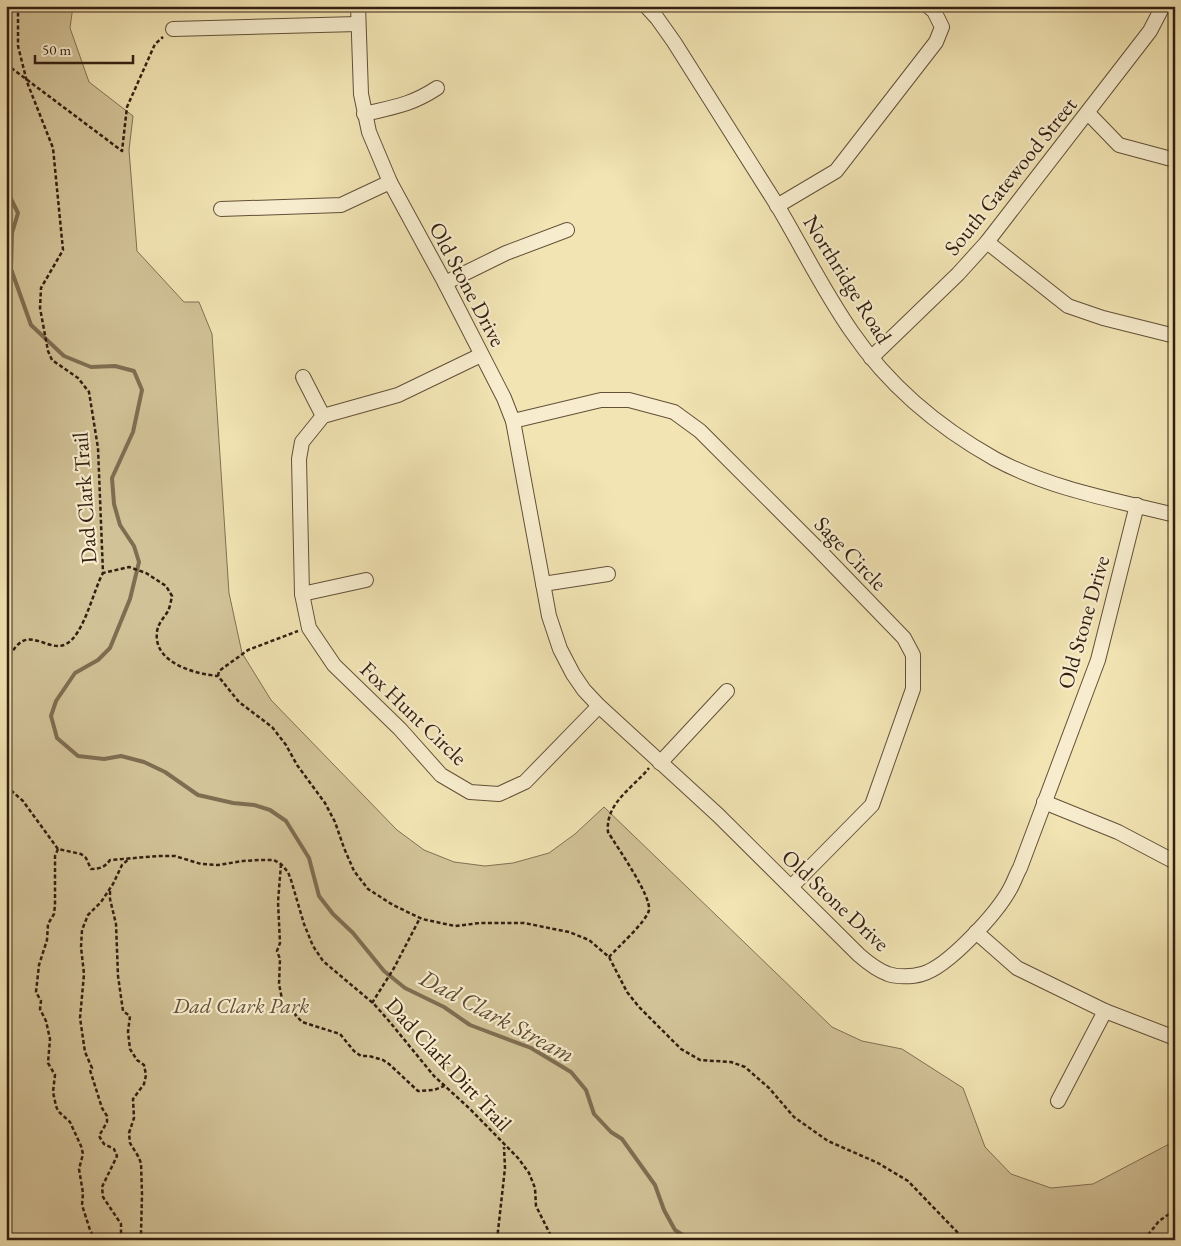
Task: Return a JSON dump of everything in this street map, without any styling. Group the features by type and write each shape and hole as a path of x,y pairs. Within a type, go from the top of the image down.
{"street":[{"name":"Old Stone Drive","path":"358,6 361,94 369,132 390,182 445,283 504,398 513,421 549,616 560,649 573,674 584,690 599,706 791,887 858,955 873,966 888,974 902,976 921,975 935,969 976,932 1000,905 1010,889 1098,660 1137,505"},
{"name":"Northridge Road","path":"646,6 674,42 777,206 851,332 896,386 944,428 996,459 1051,484 1175,515"},
{"path":"777,206 836,171 936,42 942,27 934,11 928,6"},
{"name":"South Gatewood Street","path":"871,358 958,274 987,242 1150,31 1163,6"},
{"path":"173,29 358,24"},
{"path":"364,114 407,104 437,88"},
{"path":"1088,113 1119,145 1175,160"},
{"path":"221,209 341,205 390,182"},
{"path":"445,283 506,253 567,230"},
{"path":"987,242 1068,306 1103,318 1175,336"},
{"path":"303,377 324,416 398,395 481,355"},
{"name":"Sage Circle","path":"513,421 601,400 629,400 674,412 706,438 904,638 913,655 913,689 872,805 791,887"},
{"name":"Fox Hunt Circle","path":"324,416 302,442 298,459 302,594 309,628 334,665 400,729 441,774 470,792 499,794 524,782 599,706"},
{"path":"543,584 608,574"},
{"path":"302,594 366,580"},
{"path":"658,761 727,691"},
{"path":"1044,802 1118,832 1175,862"},
{"path":"976,932 1017,968 1105,1011 1175,1038"},
{"path":"1058,1101 1105,1011"}],"path":[{"name":"Dad Clark Trail","path":"18,6 18,46 26,78 53,148 63,250 41,288 40,308 48,351 52,360 78,378 89,392 98,448 103,573 129,567 145,573 166,586 172,596 169,610 160,621 156,633 159,648 171,661 188,670 218,676"},
{"path":"6,64 122,151 127,107 142,70 155,44 173,29"},
{"path":"6,661 20,643 27,640 58,646 64,646 70,641 75,636 89,609 103,573"},
{"path":"309,628 248,650 219,671 218,676 240,702 272,727 286,745 297,765 325,803 335,822 354,871 368,889 392,905 420,918 454,926 480,923 524,923 548,926 589,940 609,957 627,992 639,1007 681,1049 700,1060 731,1062 745,1068 769,1088 794,1117 828,1141 878,1164 908,1181 960,1235 969,1240"},
{"path":"609,957 640,924 649,911 647,897 608,832 607,822 612,807 658,761"},
{"path":"6,786 23,801 58,849 81,854 86,858 91,869 106,866 110,860 175,856 201,864 218,865 251,860 274,860 281,864 278,902 280,943 277,951 280,959 279,984 283,1004 302,1022 340,1034 354,1051 361,1056 383,1060 418,1091 434,1090 444,1086"},
{"path":"58,849 55,856 54,914 48,924 47,940 39,965 36,992 41,1001 40,1009 46,1021 50,1039 48,1063 55,1075 53,1092 56,1106 58,1111 70,1122 83,1154 79,1169 83,1193 82,1205 95,1240"},
{"path":"121,1240 121,1224 103,1197 102,1188 117,1156 114,1150 104,1144 100,1136 107,1116 102,1108 90,1070 92,1068 85,1052 80,1018 84,974 81,947 82,930 88,915 110,890 122,865 130,858"},
{"name":"Dad Clark Dirt Trail","path":"281,864 288,872 304,924 313,946 323,961 372,1002 390,1020 434,1076 470,1109 504,1146 518,1158 529,1173 535,1188 536,1206 553,1240"},
{"path":"110,890 110,899 116,924 121,1002 123,1011 130,1016 128,1032 130,1050 137,1060 144,1065 146,1075 144,1084 133,1099 134,1118 129,1133 130,1143 141,1163 141,1234 143,1240"},
{"name":"Dad Clark Dirt Trail","path":"372,1002 394,968 420,918"},
{"name":"Dad Clark Dirt Trail","path":"497,1240 505,1168 504,1146"},
{"path":"1144,1240 1159,1221 1175,1210"}],"green space":[{"name":"Dad Clark Park","path":"6,6 73,6 70,28 89,82 133,116 129,150 137,251 184,302 199,302 212,334 229,593 242,653 271,700 397,830 424,850 454,862 485,866 513,863 549,853 575,834 604,807 832,1027 862,1041 902,1049 963,1088 985,1147 1011,1174 1051,1188 1093,1184 1175,1141 1175,1240 6,1240"}],"waterway":[{"name":"Dad Clark Stream","path":"6,132 8,163 6,173"},
{"name":"Dad Clark Stream","path":"6,186 18,213 12,233 11,269 31,325 64,356 91,367 115,366 134,371 142,390 133,432 112,478 114,504 120,525 134,546 139,562 130,599 110,648 98,660 75,673 56,701 51,716 57,738 78,756 104,759 121,756 144,762 165,772 198,795 233,803 254,805 270,810 286,821 309,858 319,896 384,971 405,988 444,1007 470,1025 531,1048 571,1072 586,1090 594,1114 611,1132 622,1139 655,1185 664,1210 675,1230 690,1240"}]}
